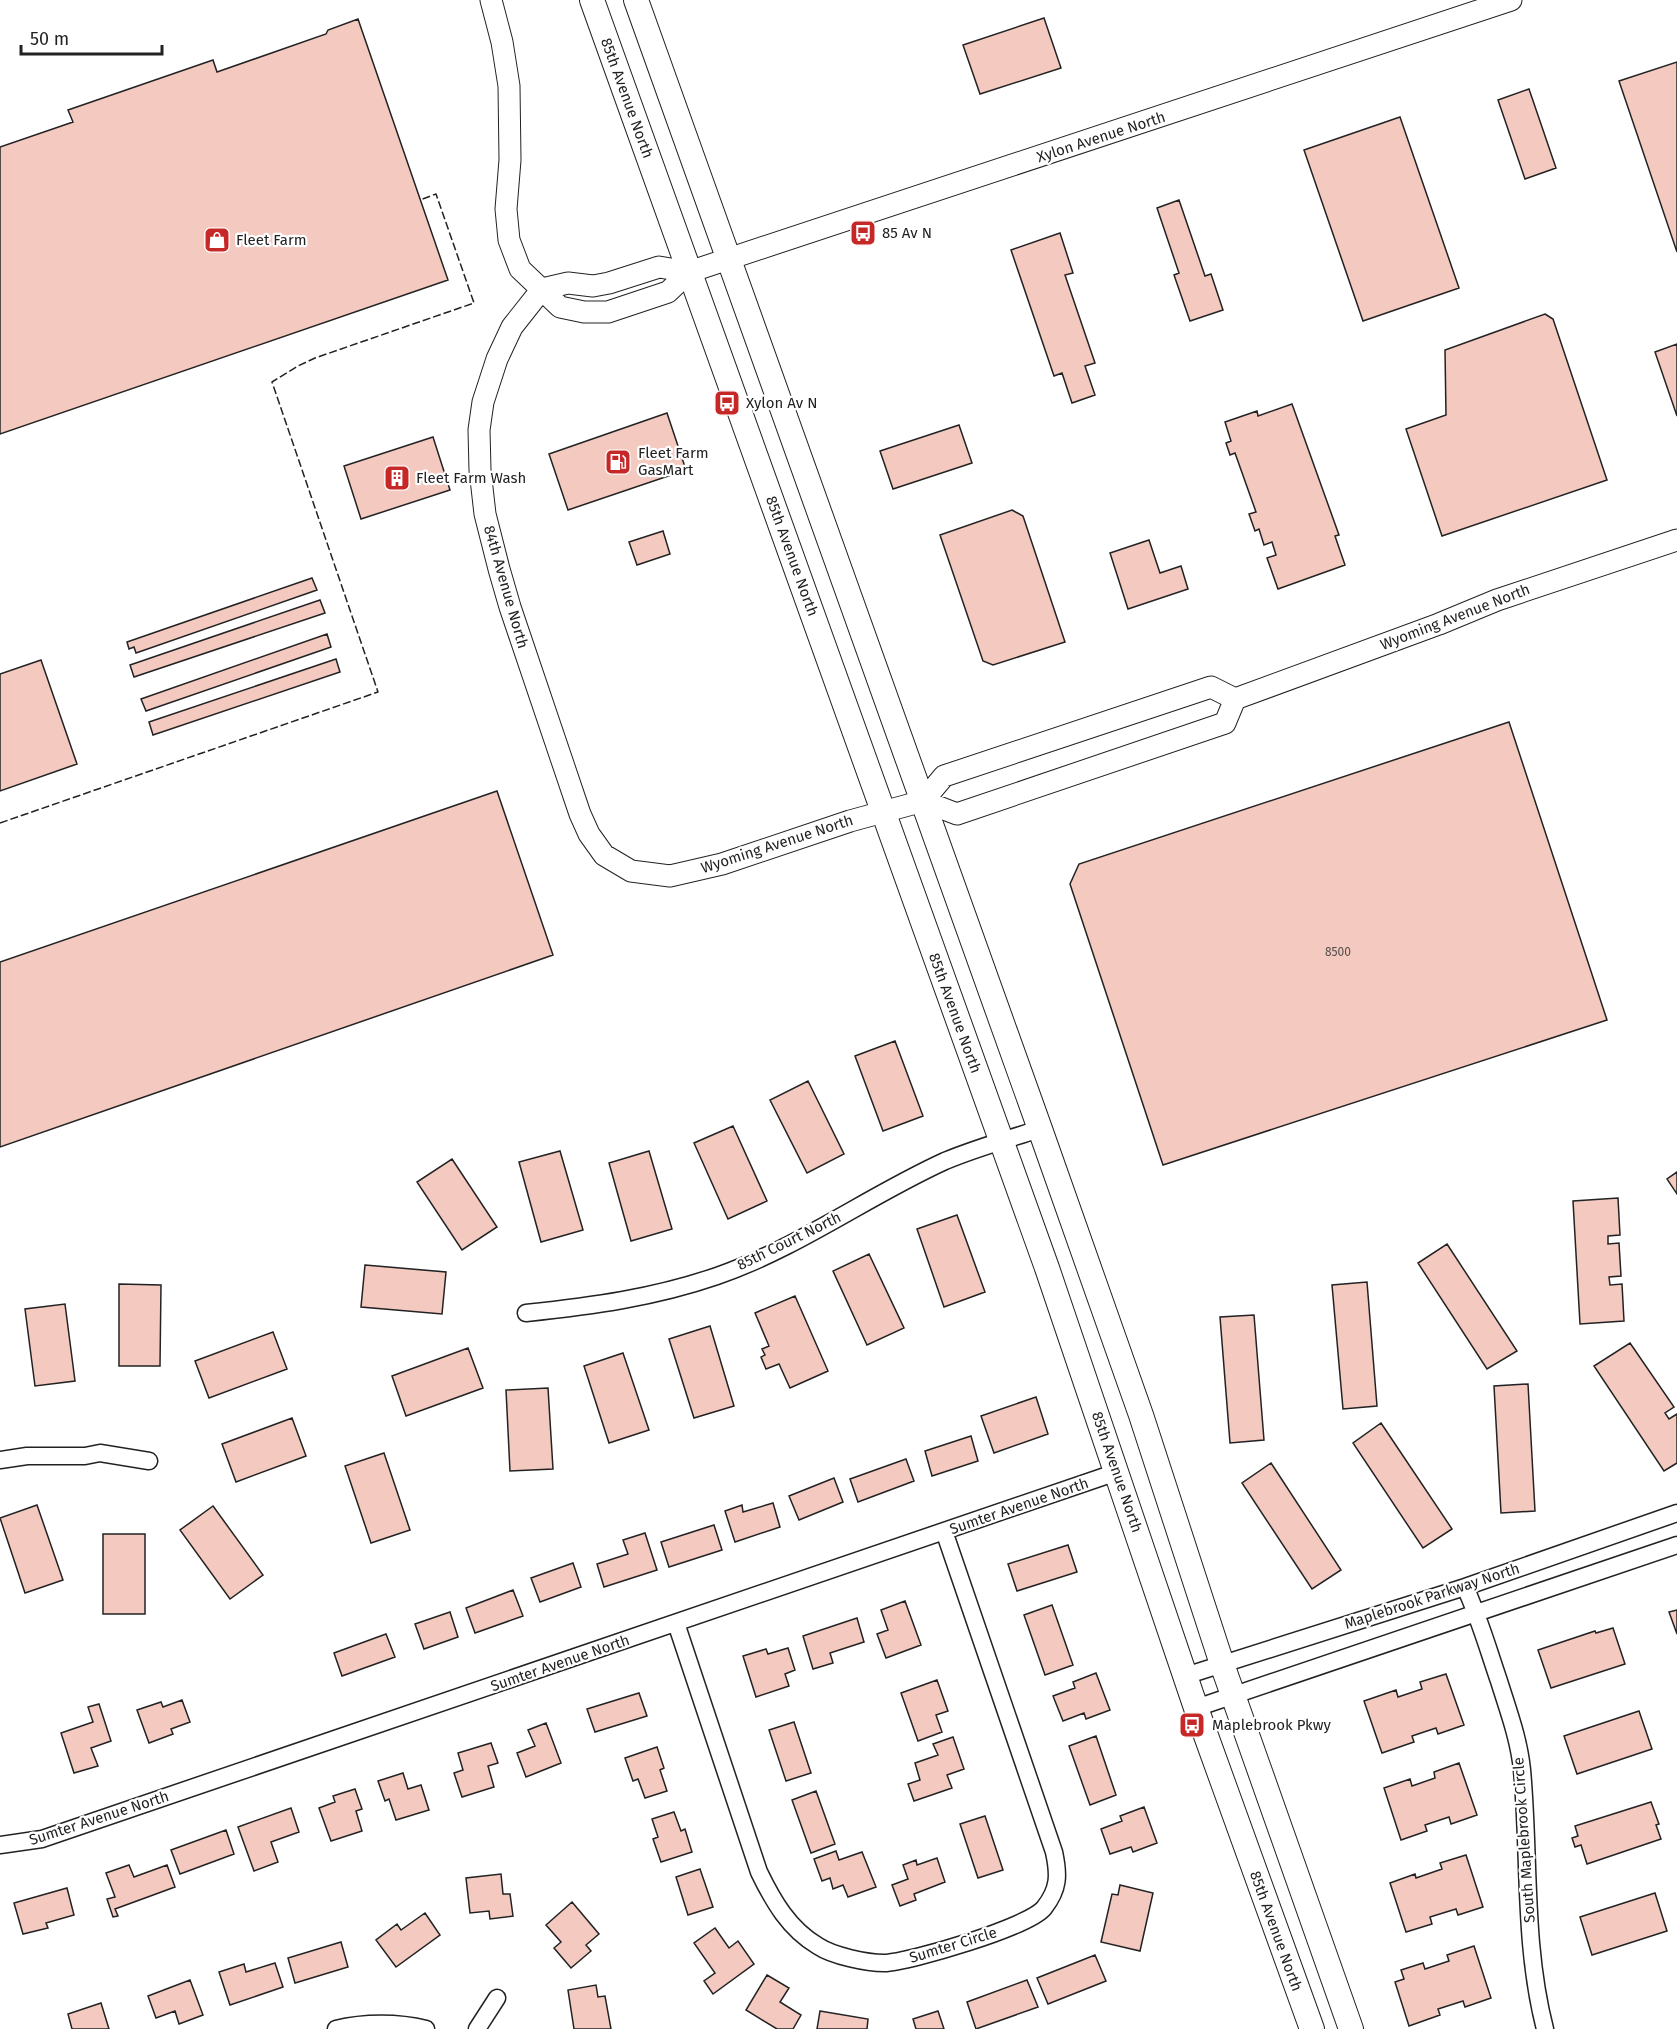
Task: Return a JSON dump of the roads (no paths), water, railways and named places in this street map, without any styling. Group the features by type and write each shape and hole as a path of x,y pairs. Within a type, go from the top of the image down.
{"main road":[{"name":"85th Avenue North","path":"592,0 1001,1142 1117,1472 1196,1708 1311,2027"},
{"path":"636,0 1141,1415 1222,1664 1352,2029"}],"street":[{"path":"491,0 502,42 509,86 510,160 506,209 509,240 520,269 560,307 584,312 609,312 668,292 689,272"},
{"name":"Xylon Avenue North","path":"689,272 1512,0"},
{"path":"542,290 568,283 593,286 609,283 659,267 689,272"},
{"name":"84th Avenue North","path":"542,290 512,327 497,359 483,402 479,440 485,514 510,607 580,814 589,834 604,855 631,871"},
{"name":"Wyoming Avenue North","path":"1235,699 1439,624 1497,600 1677,540"},
{"path":"1211,687 1235,699 1226,723 957,814 922,801 944,776 1211,687"},
{"name":"Wyoming Avenue North","path":"631,871 670,876 722,864 850,821 922,801"},
{"name":"85th Court North","path":"526,1313 592,1307 636,1299 717,1276 793,1241 944,1162 1040,1129"},
{"path":"0,1460 27,1455 85,1456 100,1453 149,1461"},
{"name":"Sumter Avenue North","path":"0,1845 42,1839 1117,1472"},
{"name":"Maplebrook Parkway North","path":"1185,1676 1465,1587 1677,1513"},
{"name":"Sumter Circle","path":"676,1623 759,1872 774,1903 795,1928 819,1947 850,1958 884,1963 919,1958 1027,1922 1043,1910 1053,1893 1059,1874 1054,1852 944,1531"},
{"name":"Maplebrook Parkway North","path":"1196,1708 1677,1545"},
{"name":"South Maplebrook Circle","path":"1465,1587 1477,1613 1515,1730 1521,1768 1532,1963 1545,2029"},
{"path":"477,2029 496,1998"},
{"path":"336,2029 352,2025 386,2024 426,2029"}],"place":[{"name":"85 Av N","path":"863,233"},
{"name":"Fleet Farm","path":"217,240"},
{"name":"Xylon Av N","path":"727,403"},
{"name":"Fleet Farm GasMart","path":"618,462"},
{"name":"Fleet Farm Wash","path":"397,478"},
{"name":"Maplebrook Pkwy","path":"1192,1725"}]}
